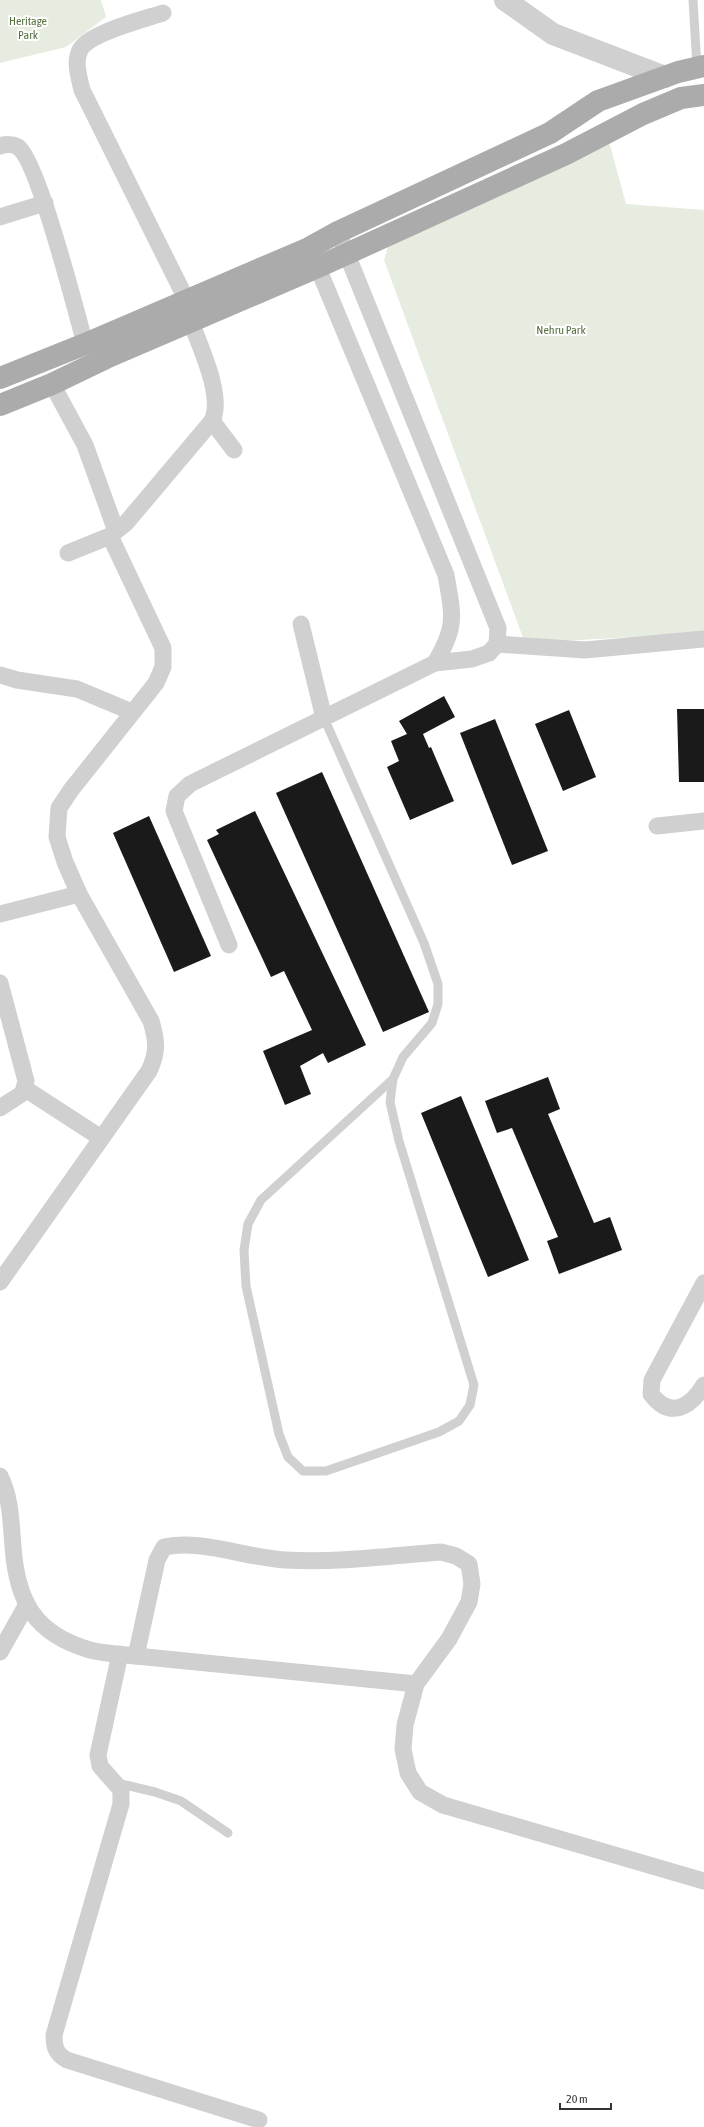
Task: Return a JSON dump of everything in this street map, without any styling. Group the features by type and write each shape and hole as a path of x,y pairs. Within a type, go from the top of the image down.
{"main road":[{"path":"313,257 338,232 550,133 598,101 665,77 701,67"},
{"path":"0,405 52,384 189,311 313,257 347,253 566,154 644,114 681,98 704,95"},
{"path":"0,378 86,344 189,311"}],"street":[{"path":"505,0 553,34 665,77"},
{"path":"68,553 113,534 141,506 212,421 216,413 215,397 210,374 189,311 82,90 77,64 80,49 98,34 163,13"},
{"path":"0,146 5,144 18,147 26,158 45,203 86,344"},
{"path":"0,217 45,203"},
{"path":"229,945 174,811 177,796 190,784 435,663 472,659 489,654 497,644 498,628 338,232"},
{"path":"313,257 446,575 453,623 447,642 435,663"},
{"path":"0,1282 150,1071 156,1056 156,1038 151,1021 79,894 65,862 58,836 59,808 71,790 156,683 163,667 163,648 113,534 85,445 52,384"},
{"path":"212,421 234,450"},
{"path":"301,624 324,718"},
{"path":"497,644 585,650 704,639"},
{"path":"0,675 17,680 77,689 132,712"},
{"path":"656,826 704,821"},
{"path":"0,914 79,894"},
{"path":"0,982 25,1069 26,1080 23,1093 0,1108"},
{"path":"24,1088 101,1138"},
{"path":"704,1283 652,1380 651,1394 658,1404 675,1409 687,1406 696,1398 704,1385"},
{"path":"0,1476 5,1486 10,1505 18,1585 26,1606 42,1625 64,1640 91,1650 128,1655 416,1684"},
{"path":"259,2120 67,2060 58,2055 54,2045 54,2035 121,1804 121,1790 116,1782 100,1766 98,1755 156,1560 164,1547 176,1545 194,1546 256,1556 312,1561 441,1552 456,1556 468,1564 472,1584 469,1602 460,1622 416,1684 405,1725 403,1749 408,1773 420,1792 443,1805 704,1881"},
{"path":"0,1652 26,1606"}],"lane":[{"path":"693,0 701,67"},
{"path":"324,718 424,942 438,984 438,1004 432,1023 403,1057 393,1079 390,1102 399,1141 474,1385 470,1405 459,1421 439,1432 326,1471 303,1471 288,1457 279,1434 275,1418 246,1286 244,1250 248,1224 261,1200 393,1079"},
{"path":"116,1782 182,1801 228,1832"}],"green space":[{"name":"Heritage Park","path":"0,0 101,0 106,17 66,47 0,63"},
{"name":"Nehru Park","path":"608,138 626,204 704,210 704,633 525,643 384,260 390,240"}],"building":[{"path":"444,696 455,717 423,734 429,748 431,747 454,801 410,820 387,767 399,761 391,741 407,734 399,721"},
{"path":"677,709 704,709 704,782 679,782"},
{"path":"569,710 596,777 563,791 535,724"},
{"path":"495,719 548,851 512,865 460,733"},
{"path":"322,772 429,1012 383,1032 276,793"},
{"path":"255,811 366,1045 328,1063 323,1053 300,1066 311,1094 285,1105 263,1051 312,1030 284,971 271,977 207,840 219,834 216,830"},
{"path":"149,816 211,956 174,972 113,833"},
{"path":"548,1077 560,1109 548,1114 594,1223 610,1217 622,1250 559,1274 547,1241 558,1237 512,1128 497,1133 485,1101"},
{"path":"461,1096 529,1260 488,1277 421,1113"}]}
